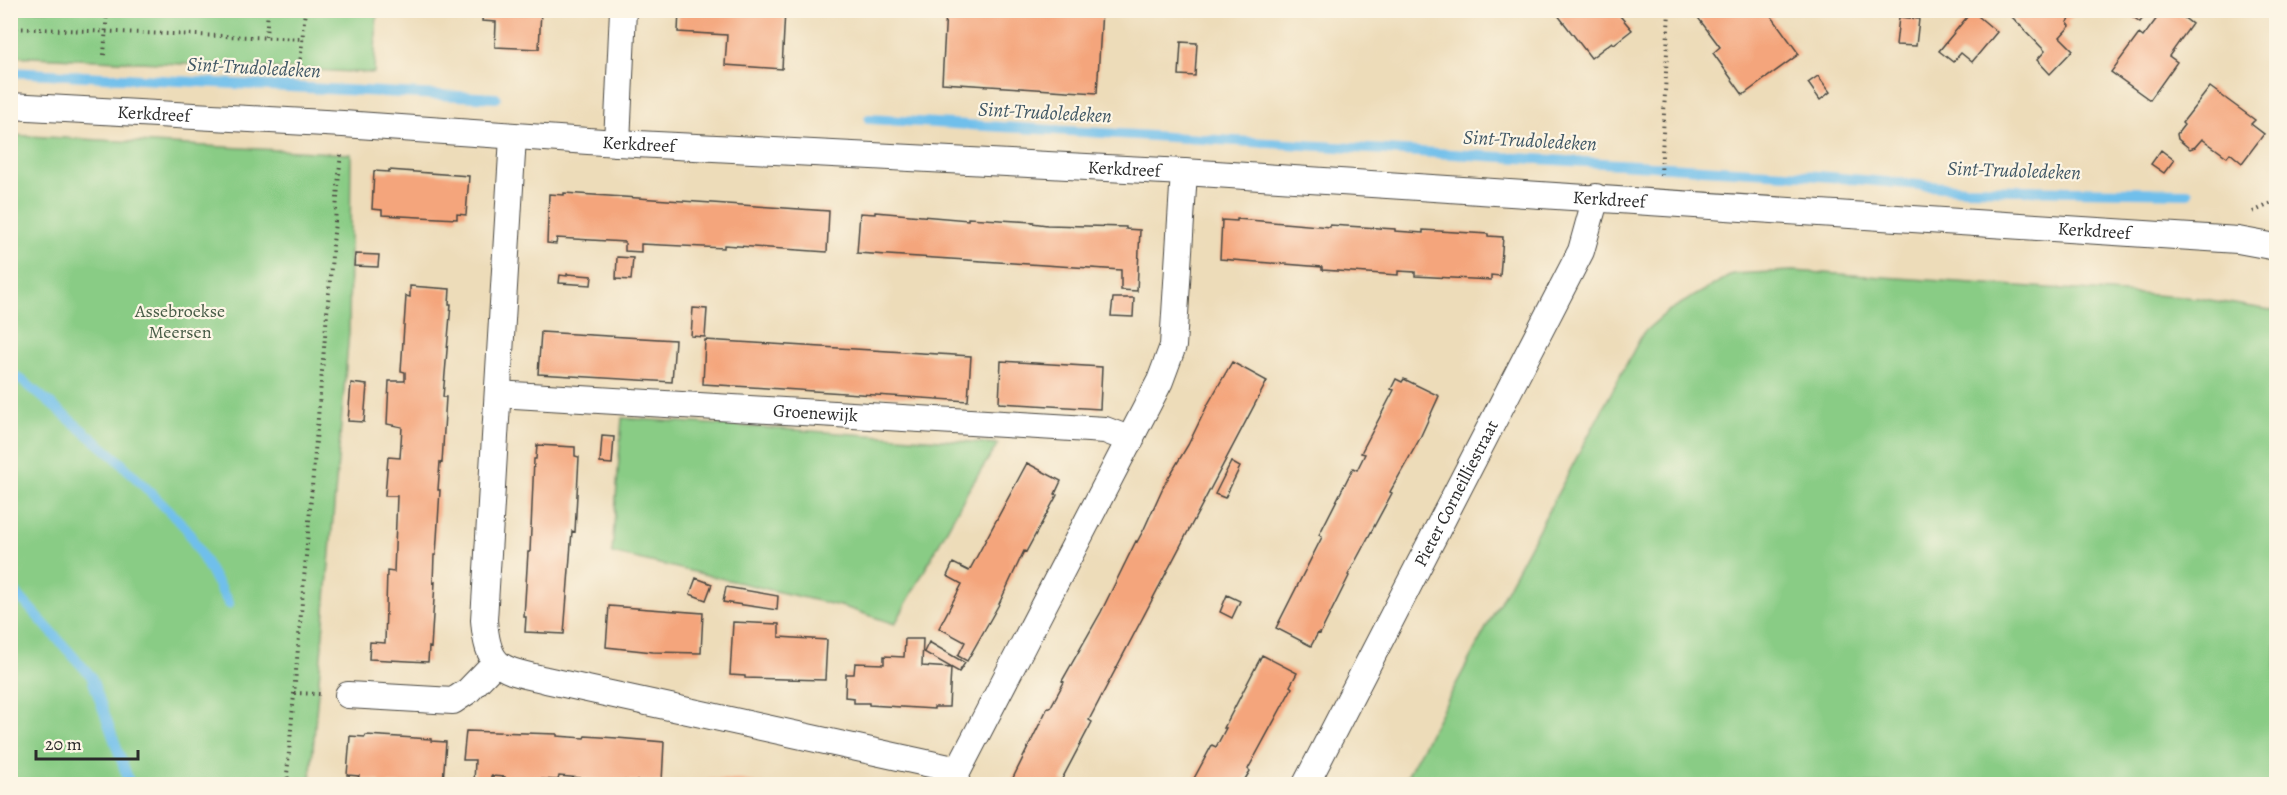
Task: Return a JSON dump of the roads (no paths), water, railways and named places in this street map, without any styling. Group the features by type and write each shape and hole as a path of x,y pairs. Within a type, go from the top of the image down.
{"street":[{"path":"617,143 623,10"},
{"name":"Kerkdreef","path":"10,106 343,124 617,143 1184,172 1596,197 1917,221 2238,240 2277,248"},
{"path":"513,137 484,620 486,643 495,663 514,672 546,680 954,777 1160,381 1173,346 1184,172"},
{"name":"Pieter Corneilliestraat","path":"1306,784 1581,250 1596,197"},
{"name":"Kerkdreef","path":"2238,240 2277,231"},
{"name":"Groenewijk","path":"498,394 1105,430 1131,440"},
{"path":"348,695 453,701 468,691 495,663"}],"waterway":[{"name":"Sint-Trudoledeken","path":"10,72 496,98"},
{"name":"Sint-Trudoledeken","path":"869,119 1818,176 1965,189 2188,193"},
{"path":"10,374 23,381 116,458 186,528 229,604"},
{"path":"10,586 91,676 130,784"}],"park label":[{"name":"Assebroekse Meersen","path":"180,321"}]}
